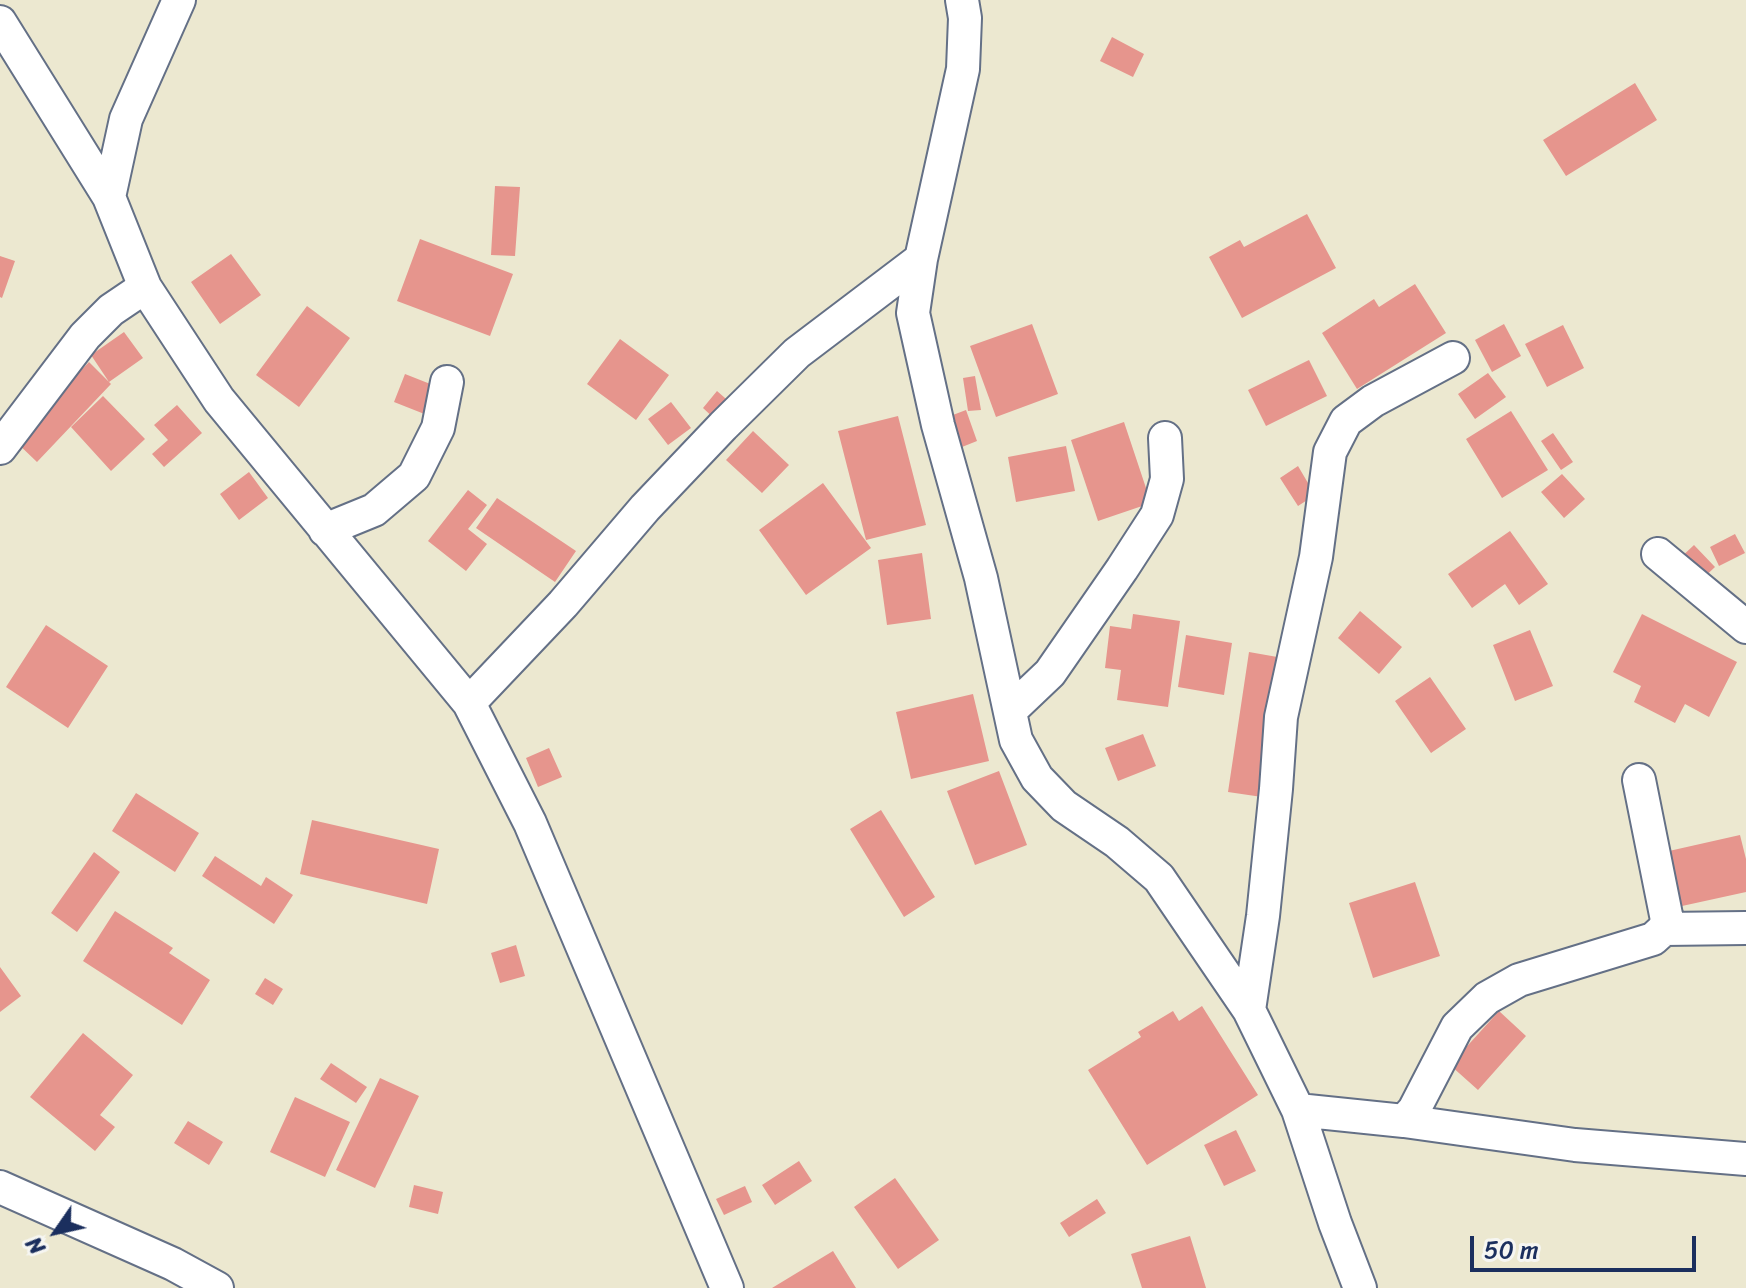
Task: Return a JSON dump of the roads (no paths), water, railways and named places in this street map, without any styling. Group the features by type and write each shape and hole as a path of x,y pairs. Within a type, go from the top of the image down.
{"street":[{"path":"109,197 126,119 179,0"},
{"path":"962,0 965,18 963,69 921,259 913,313 923,363 981,578 1016,740 1037,778 1064,806 1117,842 1159,878 1249,1010 1298,1110 1360,1288"},
{"path":"0,22 109,197 145,287 219,400 469,703 530,823 727,1288"},
{"path":"469,703 563,604 645,508 787,363 921,259"},
{"path":"0,448 85,336 111,310 145,287"},
{"path":"1249,1010 1265,900 1281,717 1316,557 1330,452 1346,421 1364,407 1453,358"},
{"path":"325,530 374,510 414,476 438,428 447,382"},
{"path":"1010,711 1050,673 1157,515 1167,479 1165,438"},
{"path":"1658,554 1746,627"},
{"path":"1404,1121 1414,1110 1457,1027 1487,998 1519,980 1653,939 1664,929 1667,920 1639,780"},
{"path":"1664,929 1746,928"},
{"path":"1298,1110 1575,1145 1746,1159"},
{"path":"0,1187 173,1264 217,1288"}]}
